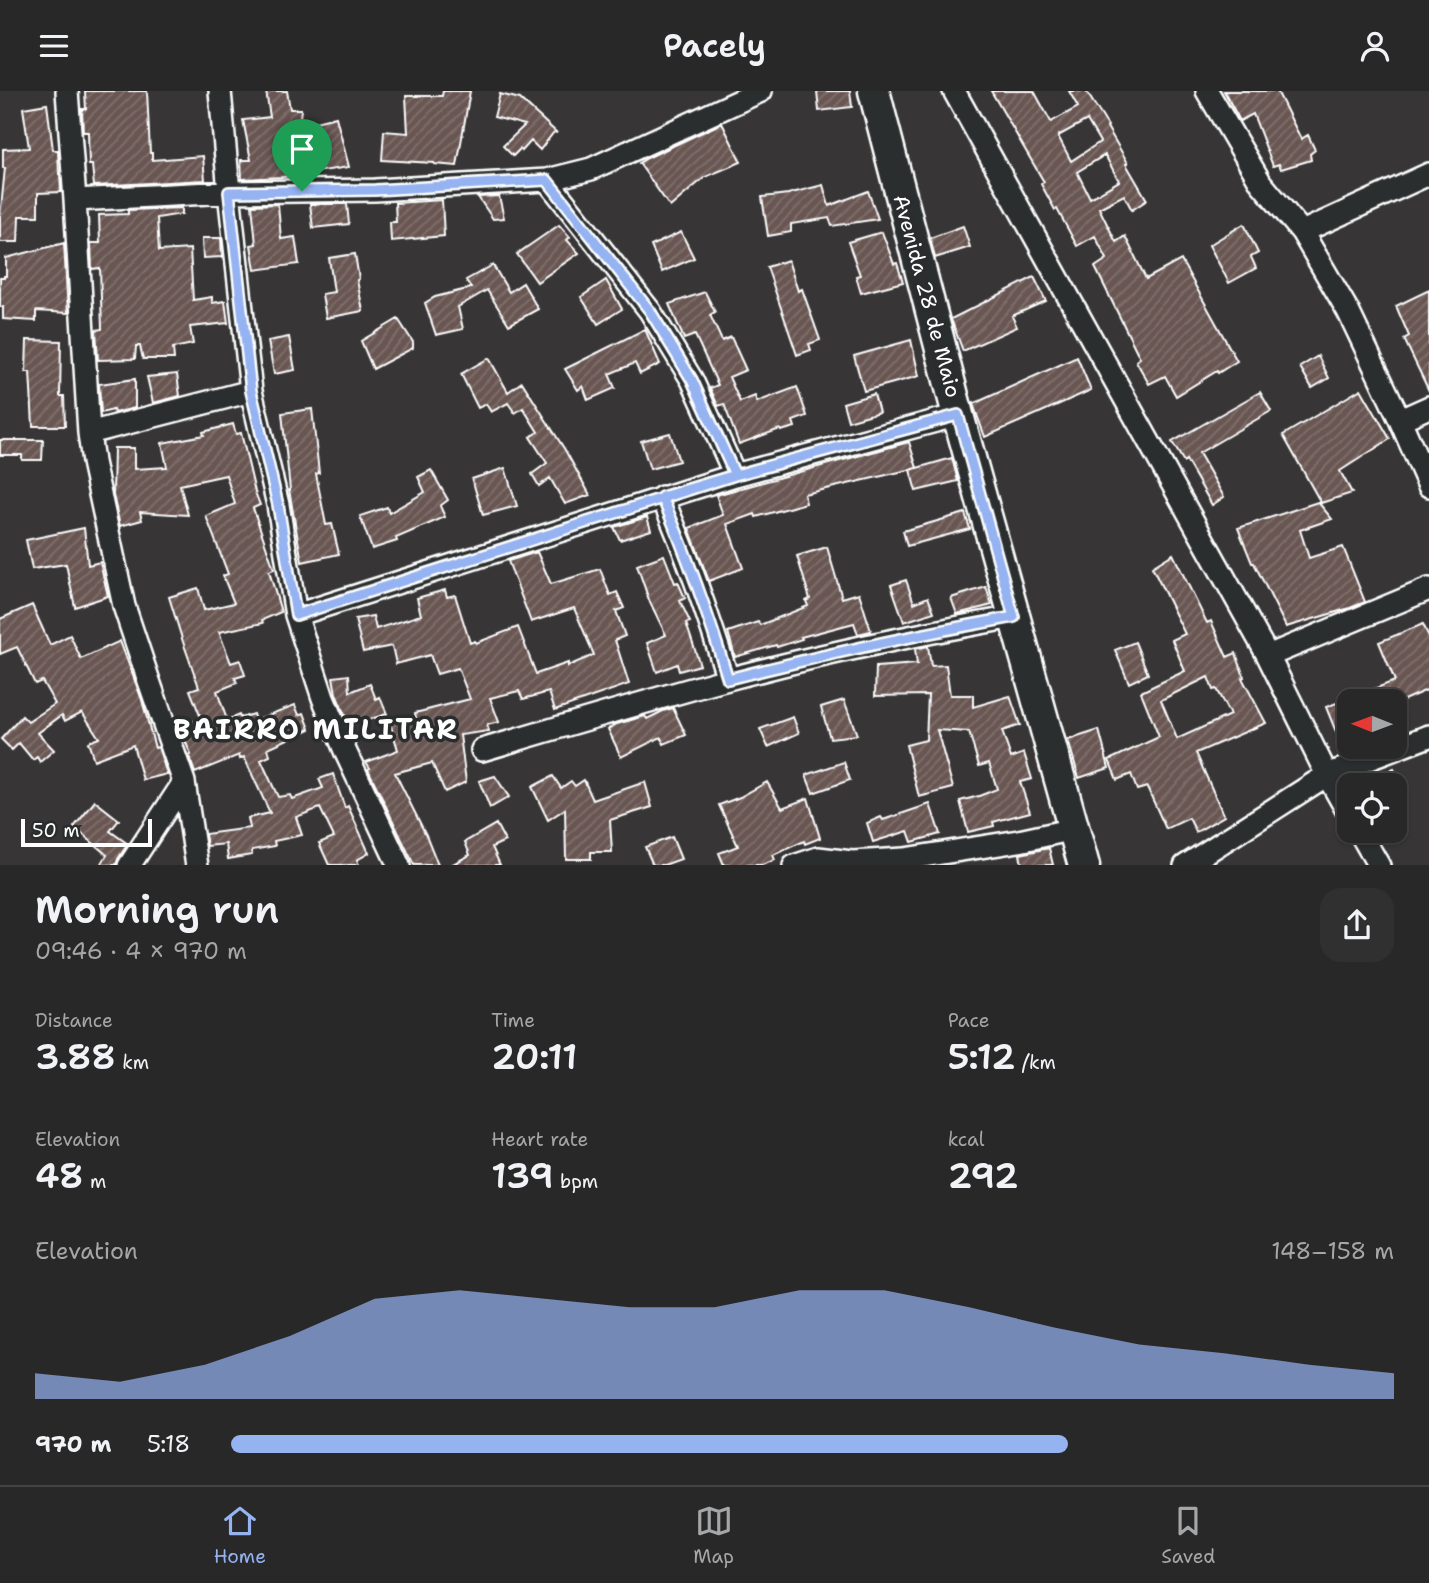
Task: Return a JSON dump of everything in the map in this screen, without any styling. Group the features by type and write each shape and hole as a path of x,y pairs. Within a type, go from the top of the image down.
{"street":[{"path":"67,91 93,462 124,605 184,782 197,865"},
{"path":"220,91 251,391 278,505 296,615 323,698 399,865"},
{"path":"75,200 229,192 375,190 547,180 591,169 761,91"},
{"name":"Avenida 28 de Maio","path":"874,91 958,415 1084,865"},
{"path":"954,91 1268,656 1337,793"},
{"path":"1207,91 1261,183 1302,232 1348,311 1429,487"},
{"path":"1302,232 1429,174"},
{"path":"547,180 650,311 692,380 735,475"},
{"path":"89,433 251,391"},
{"path":"1400,420 1429,407"},
{"path":"296,615 662,497 958,415"},
{"path":"662,497 705,605 728,679"},
{"path":"1268,656 1429,589"},
{"path":"482,750 784,665 939,630 1014,617"},
{"path":"1187,865 1327,775 1429,736"},
{"path":"130,865 184,782"},
{"path":"796,865 818,858 851,864 904,859 1074,829"},
{"path":"1366,843 1377,865"}],"building":[{"path":"85,91 147,91 152,160 203,156 205,180 94,186 92,165 89,165 88,132 83,132 82,109 86,109"},
{"path":"266,91 287,91 290,109 301,109 300,118 306,119 307,124 336,117 349,167 283,177 242,179 241,160 251,160 243,120 270,117"},
{"path":"443,91 470,91 457,166 382,160 384,131 408,133 406,96 442,96"},
{"path":"817,91 850,91 852,107 819,111"},
{"path":"991,91 1034,91 1051,122 1078,107 1069,91 1086,91 1108,126 1147,200 1132,210 1124,195 1099,208 1116,242 1125,236 1146,279 1181,260 1237,361 1176,396 1165,376 1149,384 1136,361 1140,358 1095,267 1107,259 1095,236 1077,246 1041,184 1044,182","holes":["1087,120 1100,142 1071,161 1058,136","1105,155 1119,181 1090,198 1077,172"]},
{"path":"1224,91 1277,91 1301,139 1308,135 1315,150 1310,154 1311,160 1281,169 1279,164 1273,166 1253,114 1240,121"},
{"path":"500,94 520,99 557,133 554,132 540,150 531,141 513,156 503,146 525,125 494,117"},
{"path":"47,104 53,150 58,150 61,192 38,193 38,216 19,216 18,242 0,242 5,168 3,149 29,148 23,108"},
{"path":"722,123 741,162 705,177 670,207 639,163"},
{"path":"823,185 829,206 868,191 878,219 832,226 829,218 791,224 791,232 768,236 762,197"},
{"path":"499,196 504,218 493,219 478,197"},
{"path":"442,200 444,236 391,241 390,222 396,222 395,203"},
{"path":"278,204 281,239 295,237 299,264 255,270 251,245 256,244 252,205"},
{"path":"310,204 347,204 349,224 313,228"},
{"path":"182,208 182,214 157,218 159,251 190,249 193,300 212,297 212,303 225,301 228,323 190,327 193,344 173,348 174,359 143,359 140,346 136,346 135,359 98,360 96,330 102,329 100,268 92,269 91,243 100,243 99,215 128,214 128,210"},
{"path":"1244,224 1258,253 1251,257 1256,268 1229,283 1209,245"},
{"path":"559,225 570,237 567,240 579,253 537,282 517,254"},
{"path":"963,226 970,247 935,258 930,238"},
{"path":"681,232 694,258 662,272 651,246"},
{"path":"882,232 903,282 861,293 856,276 860,275 848,242"},
{"path":"202,238 221,238 222,257 203,258"},
{"path":"64,243 68,313 36,311 36,321 3,319 3,307 0,307 0,278 6,276 6,258"},
{"path":"355,254 363,311 326,318 322,294 334,292 329,258"},
{"path":"788,260 798,291 802,289 820,340 809,344 811,350 797,355 767,267"},
{"path":"493,265 509,292 523,283 538,309 509,325 487,290 458,307 463,329 436,335 425,303 435,297 471,288 466,280"},
{"path":"1034,277 1046,301 1012,316 1017,327 963,351 951,319"},
{"path":"606,280 622,309 598,324 581,297"},
{"path":"1429,290 1429,391 1404,339 1409,336 1396,306"},
{"path":"705,292 715,312 710,315 722,341 731,337 746,370 729,377 740,402 755,396 757,402 797,387 807,416 793,421 795,427 781,431 780,429 739,444 724,404 718,406 710,388 718,385 695,335 684,339 669,304"},
{"path":"398,319 413,342 413,348 373,369 361,341"},
{"path":"645,329 660,364 640,374 635,363 609,374 615,388 588,400 583,386 578,390 565,369"},
{"path":"289,337 295,370 274,374 268,341"},
{"path":"27,340 61,341 60,396 64,396 65,426 33,426 30,372 26,372"},
{"path":"911,340 919,376 864,391 854,356"},
{"path":"1318,356 1329,378 1312,388 1300,367"},
{"path":"1077,357 1091,390 985,437 973,404"},
{"path":"489,358 508,392 522,382 590,495 565,504 550,478 539,486 532,474 547,463 530,437 538,432 523,408 515,413 508,403 491,412 486,404 478,408 461,374"},
{"path":"177,374 180,396 153,403 147,377"},
{"path":"135,379 135,408 101,413 99,384"},
{"path":"1361,389 1390,439 1340,471 1352,493 1321,503 1283,435"},
{"path":"1260,392 1271,411 1199,453 1224,497 1212,505 1186,460 1184,462 1172,442"},
{"path":"874,394 879,412 848,421 843,403"},
{"path":"312,409 319,473 316,474 326,525 332,524 339,554 302,562 289,490 282,413"},
{"path":"233,424 236,434 241,433 260,505 253,508 274,569 269,571 281,612 262,620 263,623 219,632 231,663 240,660 245,675 235,678 237,683 217,691 227,720 239,715 240,718 253,714 255,720 295,705 299,715 304,713 310,729 268,748 270,756 261,760 278,797 290,795 292,799 323,788 319,779 333,774 345,808 348,806 369,853 357,860 359,865 329,865 319,843 334,837 320,808 296,817 302,835 274,841 275,846 252,850 252,855 228,859 226,844 207,846 205,834 250,828 248,818 270,813 244,757 240,759 239,755 195,773 180,728 201,718 190,690 199,687 169,597 198,588 204,610 234,603 223,576 228,574 206,516 235,504 226,475 180,485 188,515 140,512 142,520 120,526 113,495 114,448 134,448 134,469 167,467 162,443 204,435 203,432"},
{"path":"670,433 679,461 650,469 641,441"},
{"path":"0,440 43,440 42,460 22,460 22,455 0,455"},
{"path":"909,442 917,468 804,494 806,503 756,517 755,514 727,524 743,568 709,581 689,528 723,515 716,495"},
{"path":"952,458 958,481 916,491 910,470"},
{"path":"505,468 517,506 483,515 472,479"},
{"path":"431,470 448,500 440,506 445,517 396,538 397,541 372,549 360,516 387,507 389,513 425,492 418,477"},
{"path":"1318,502 1332,519 1300,530 1309,558 1343,547 1365,602 1286,627 1252,563 1238,528"},
{"path":"965,513 970,529 907,546 903,531"},
{"path":"647,517 651,530 620,540 614,527"},
{"path":"84,528 88,565 100,562 108,596 75,607 66,564 32,569 26,540"},
{"path":"827,547 842,598 859,593 871,631 858,634 854,623 735,657 728,632 758,622 760,625 808,606 806,601 810,599 797,556"},
{"path":"537,552 551,584 600,569 610,595 617,592 624,608 616,611 625,636 615,640 629,684 555,710 549,692 523,699 519,691 490,698 499,722 487,725 489,731 460,735 466,782 445,792 432,763 395,773 438,865 414,865 366,762 398,750 390,723 416,718 415,713 470,699 458,668 437,674 430,655 396,664 392,646 363,652 355,619 373,616 376,629 421,615 417,598 445,590 447,597 455,595 470,643 518,627 536,674 568,663 568,666 594,655 574,608 531,622 508,561"},
{"path":"1173,554 1207,623 1211,621 1227,657 1236,653 1244,677 1242,678 1266,723 1196,753 1224,816 1196,832 1189,818 1166,829 1147,787 1137,790 1131,774 1117,780 1109,760 1159,737 1141,692 1185,671 1172,640 1185,634 1152,567","holes":["1208,677 1213,690 1216,689 1230,715 1177,739 1161,700"]},
{"path":"664,555 675,583 678,582 685,598 680,601 690,622 686,623 700,665 679,671 677,664 657,672 647,643 666,635 649,600 637,565"},
{"path":"906,580 914,603 928,597 934,612 904,622 891,585"},
{"path":"986,587 992,605 957,614 951,598"},
{"path":"32,605 50,645 70,635 81,659 120,641 142,700 155,748 158,747 167,774 143,780 133,745 94,760 88,742 99,738 82,712 65,721 62,715 38,733 54,750 40,762 37,757 33,760 19,743 12,750 1,739 22,716 28,722 55,704 42,681 35,684 17,647 0,654 0,619"},
{"path":"1423,624 1429,637 1429,689 1407,699 1407,689 1374,689 1395,681 1379,642"},
{"path":"1135,642 1148,674 1129,683 1115,650"},
{"path":"928,646 931,666 946,665 950,695 973,695 973,707 1010,696 1020,725 1002,731 1011,758 1024,753 1032,779 1020,782 1030,812 993,822 994,826 968,832 960,801 997,789 989,763 979,766 969,732 937,730 953,788 919,797 906,745 926,740 928,695 875,696 876,667 917,664 915,649"},
{"path":"349,675 350,692 370,684 376,699 380,697 387,714 354,724 354,729 351,730 336,694 333,677"},
{"path":"844,700 857,735 830,738 821,707"},
{"path":"1337,703 1337,734 1326,707"},
{"path":"673,708 686,735 664,744 661,737 621,757 608,729 645,716 647,719"},
{"path":"793,717 799,733 768,747 760,729"},
{"path":"1099,730 1109,768 1079,778 1068,740"},
{"path":"844,762 850,780 813,793 806,775"},
{"path":"495,776 509,797 490,808 479,781"},
{"path":"553,776 561,788 571,781 575,786 584,780 593,800 645,782 652,807 610,820 612,852 591,852 591,859 566,859 565,809 548,820 532,787"},
{"path":"767,782 782,808 808,798 820,838 805,844 804,841 773,855 775,860 762,865 724,865 719,853 738,846 719,805"},
{"path":"95,801 119,820 110,831 128,844 116,865 101,865 107,855 74,827"},
{"path":"930,804 940,834 912,842 908,831 873,842 867,823"},
{"path":"496,824 505,841 492,847 500,865 451,865 470,855 465,842"},
{"path":"672,837 681,859 664,865 653,865 645,847"},
{"path":"1049,848 1053,865 1022,865 1020,854"}],"district":[{"name":"BAIRRO MILITAR","path":"316,729"}],"route":[{"path":"302,191 229,192 251,391 278,505 296,615 662,497 958,415 1014,617 939,630 728,679 705,605 662,497 735,475 692,380 650,311 547,180 375,190 302,191"}]}
